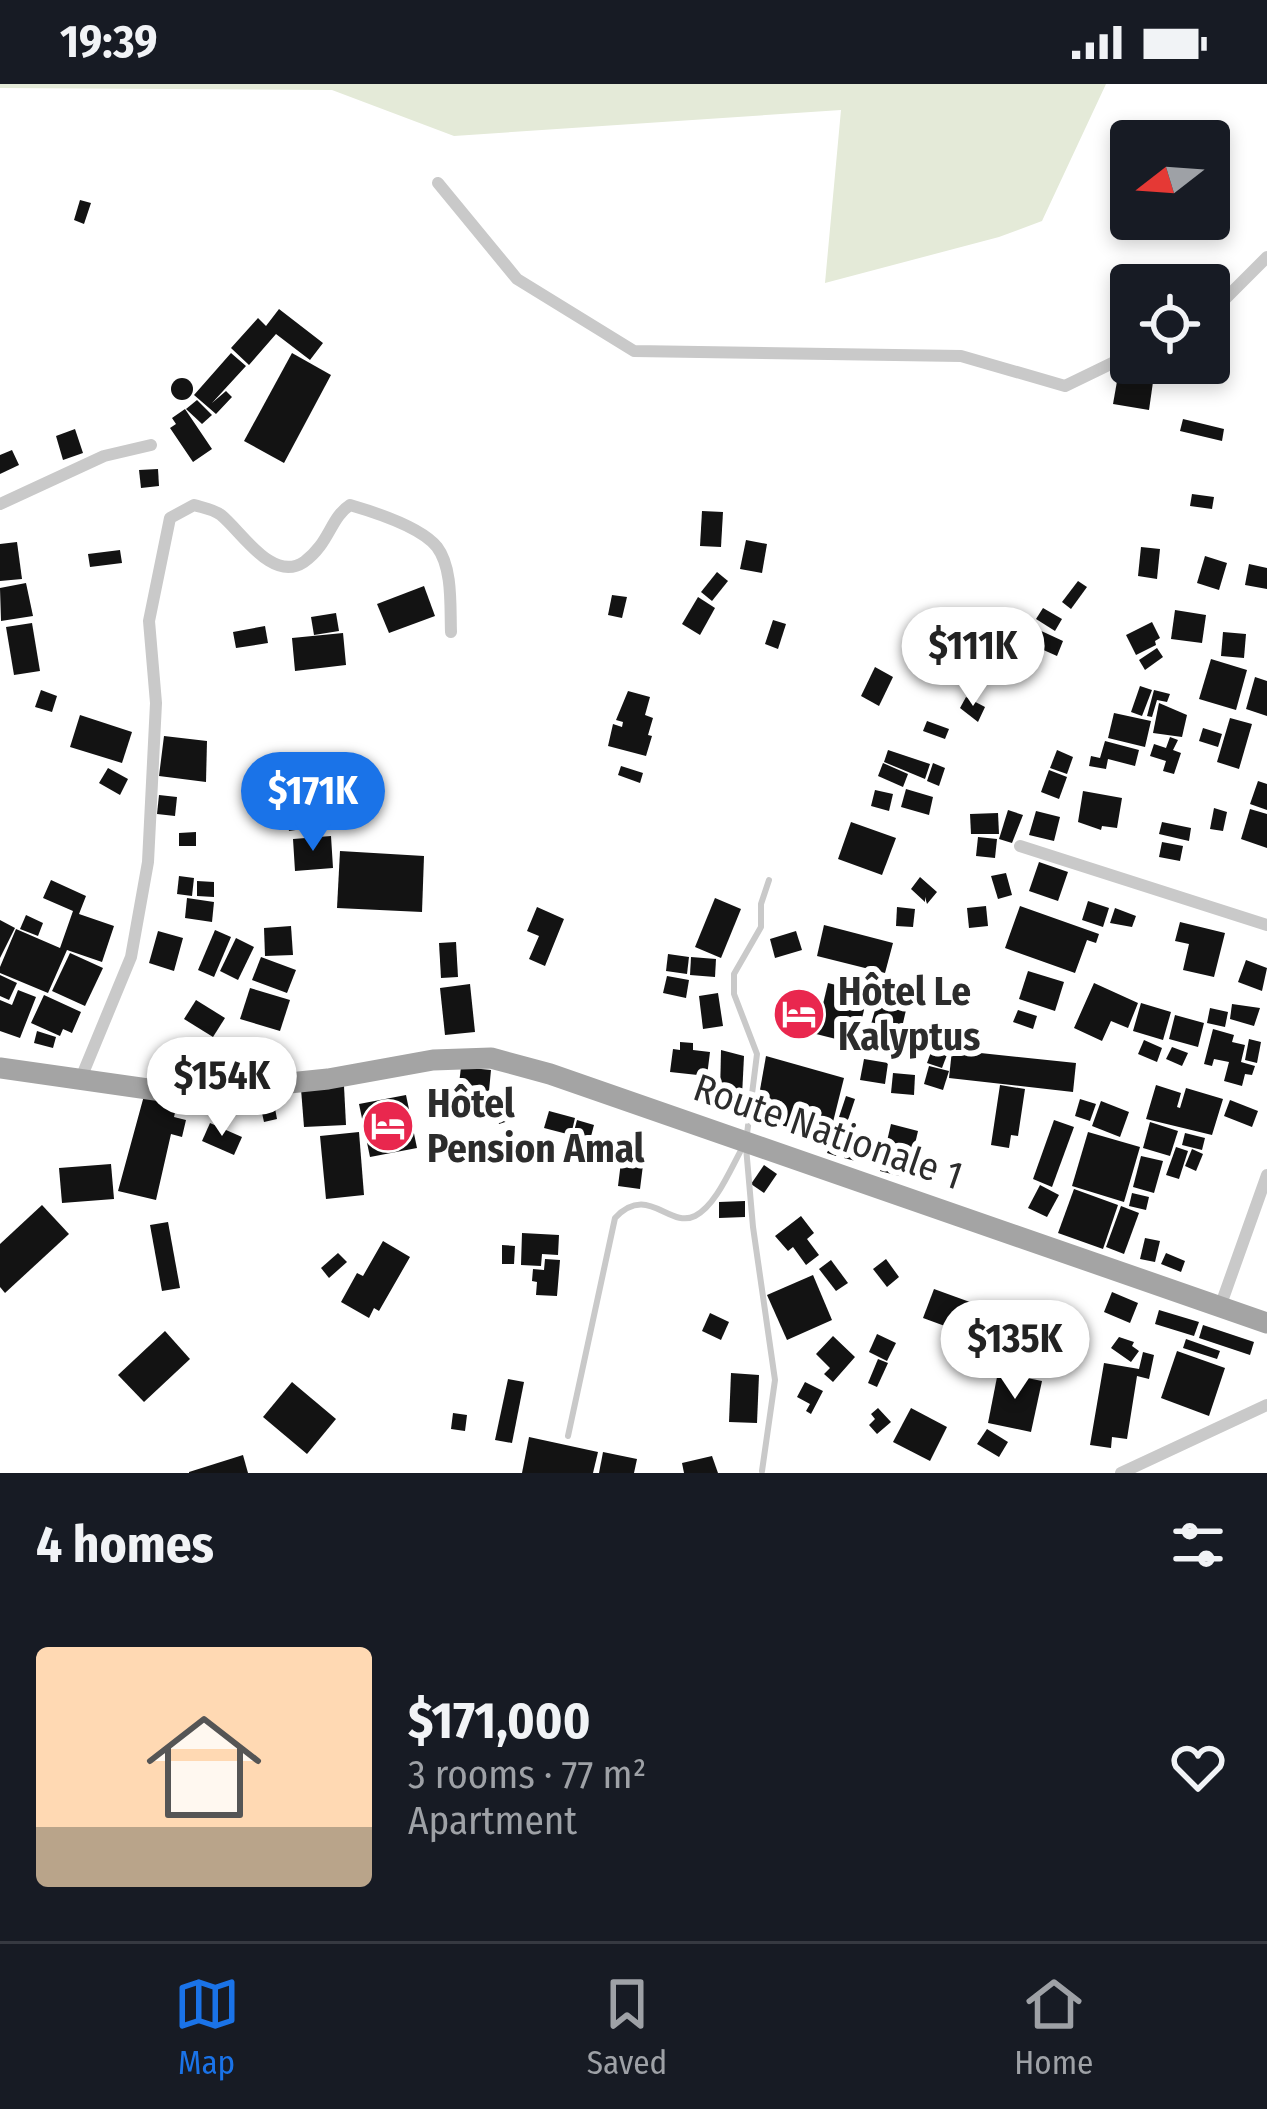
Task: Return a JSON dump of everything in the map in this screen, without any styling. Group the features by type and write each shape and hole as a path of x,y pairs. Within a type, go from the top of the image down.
{"main road":[{"name":"Route Nationale 1","path":"0,1068 207,1094 433,1060 491,1058 550,1074 1267,1323"}],"street":[{"path":"438,183 517,279 634,351 961,356 1065,386 1110,364"},
{"path":"1230,294 1267,256"},
{"path":"0,504 104,456 152,445"},
{"path":"81,1078 131,957 148,862 156,704 148,621 170,518 194,505 216,511 269,562 284,567 299,566 329,539 338,513 350,505 385,515 436,547 448,579 451,632"},
{"path":"1020,846 1267,926"},
{"path":"1220,1307 1267,1175"},
{"path":"1121,1473 1267,1406"}],"lane":[{"path":"762,1471 775,1380 746,1142 757,1054 734,994 734,974 761,927 761,904 770,880"},
{"path":"568,1436 615,1218 637,1203 686,1218 695,1216 715,1194 746,1142"}],"green space":[{"path":"0,84 1106,84 1042,221 825,283 841,110 454,136 332,90 0,88"}],"building":[{"path":"80,200 91,203 84,224 74,220"},
{"path":"279,309 323,343 310,360 276,334 249,365 231,348 258,318 266,326"},
{"path":"231,353 246,366 212,403 226,391 232,397 216,414 194,395"},
{"path":"292,353 331,375 284,463 244,441"},
{"path":"182,378 193,389 182,400 171,389"},
{"path":"1117,384 1153,384 1149,410 1113,404"},
{"path":"197,400 212,415 202,424 186,409"},
{"path":"185,409 212,449 193,462 170,428 176,424 172,418"},
{"path":"1183,419 1224,429 1222,441 1180,431"},
{"path":"75,429 83,453 63,460 56,436"},
{"path":"12,450 19,465 0,474 0,455"},
{"path":"158,469 159,486 141,488 139,470"},
{"path":"1192,494 1214,497 1212,509 1190,506"},
{"path":"702,511 723,512 721,547 700,546"},
{"path":"746,540 767,544 762,573 740,569"},
{"path":"17,542 22,579 0,581 0,544"},
{"path":"1141,547 1160,549 1157,579 1138,576"},
{"path":"120,550 122,563 90,567 88,554"},
{"path":"1205,556 1227,563 1219,590 1197,583"},
{"path":"1249,564 1267,568 1267,589 1245,585"},
{"path":"717,572 728,581 712,601 701,592"},
{"path":"1078,581 1087,587 1071,609 1062,602"},
{"path":"26,583 33,616 1,621 0,588"},
{"path":"424,586 435,616 389,633 377,604"},
{"path":"612,595 627,597 622,618 608,615"},
{"path":"698,597 715,608 700,635 682,624"},
{"path":"1043,608 1062,619 1055,631 1036,619"},
{"path":"1175,610 1206,615 1202,643 1171,639"},
{"path":"336,613 339,631 314,635 311,617"},
{"path":"773,620 786,624 778,649 765,644"},
{"path":"1152,622 1160,638 1136,655 1126,635"},
{"path":"32,623 40,671 14,675 6,627"},
{"path":"265,626 268,643 236,648 233,632"},
{"path":"1037,629 1063,641 1057,656 1030,644"},
{"path":"1223,632 1246,634 1244,658 1221,656"},
{"path":"343,633 346,665 295,671 292,638"},
{"path":"1157,648 1163,657 1145,670 1139,660"},
{"path":"1211,659 1247,670 1236,710 1199,699"},
{"path":"875,667 893,677 879,706 861,696"},
{"path":"1255,677 1267,681 1267,716 1246,709"},
{"path":"1140,686 1152,690 1142,716 1131,712"},
{"path":"41,690 57,696 52,712 35,707"},
{"path":"1154,690 1170,694 1167,702 1157,700 1152,717 1147,716"},
{"path":"628,691 650,697 645,715 653,718 648,735 652,736 646,756 608,746 613,724 622,727 623,722 616,720"},
{"path":"966,697 985,707 978,722 960,708"},
{"path":"1159,703 1187,715 1182,737 1153,733"},
{"path":"1114,713 1151,721 1145,747 1108,738"},
{"path":"80,715 132,732 122,763 70,747"},
{"path":"1230,718 1252,724 1239,769 1217,762"},
{"path":"927,721 949,729 945,739 923,731"},
{"path":"1203,728 1222,734 1218,747 1199,741"},
{"path":"164,736 207,741 206,782 159,776"},
{"path":"1170,737 1178,740 1173,750 1181,753 1174,774 1163,771 1166,761 1150,756 1154,744 1166,748"},
{"path":"1105,741 1139,750 1135,766 1108,759 1106,769 1089,766 1091,756 1100,758"},
{"path":"888,750 930,764 925,779 884,762"},
{"path":"1057,750 1073,757 1067,774 1050,768"},
{"path":"883,763 908,774 903,787 878,776"},
{"path":"933,763 945,768 939,786 927,781"},
{"path":"621,766 643,773 640,783 618,775"},
{"path":"316,767 321,788 311,791 300,771"},
{"path":"108,768 128,779 120,795 99,783"},
{"path":"1049,770 1067,777 1059,799 1041,792"},
{"path":"1258,781 1267,784 1267,810 1250,804"},
{"path":"906,789 933,797 929,815 901,807"},
{"path":"875,790 893,794 889,811 871,806"},
{"path":"1083,791 1122,798 1117,828 1102,826 1101,830 1078,822"},
{"path":"159,795 177,797 175,816 157,814"},
{"path":"311,796 316,827 289,831 284,800"},
{"path":"1214,808 1227,812 1223,831 1210,829"},
{"path":"1250,809 1267,814 1267,848 1241,839"},
{"path":"1008,810 1023,815 1012,843 999,839"},
{"path":"1036,811 1060,817 1054,841 1029,835"},
{"path":"998,813 999,834 971,834 970,814"},
{"path":"851,822 896,838 882,875 838,859"},
{"path":"1162,822 1191,828 1189,841 1159,834"},
{"path":"196,832 196,846 179,846 179,833"},
{"path":"331,836 333,868 295,871 293,839"},
{"path":"978,837 997,839 995,858 976,856"},
{"path":"1162,842 1183,846 1180,861 1159,857"},
{"path":"340,851 424,856 422,912 337,908"},
{"path":"1039,862 1068,872 1058,901 1029,891"},
{"path":"1006,873 1012,895 998,899 991,876"},
{"path":"179,876 194,878 192,896 177,894"},
{"path":"920,877 937,892 927,904 925,897 925,902 911,889"},
{"path":"51,880 86,896 79,914 114,926 102,962 67,950 48,993 0,973 0,967 16,929 60,948 73,911 43,898"},
{"path":"197,881 214,882 214,897 197,896"},
{"path":"187,898 214,902 212,922 185,918"},
{"path":"715,898 741,909 721,958 695,947"},
{"path":"1088,901 1109,908 1103,927 1082,920"},
{"path":"986,906 988,926 969,928 967,908"},
{"path":"1020,906 1099,934 1096,943 1087,940 1075,973 1005,948"},
{"path":"537,907 564,919 545,966 529,959 539,936 527,931"},
{"path":"897,907 915,909 913,927 896,926"},
{"path":"1115,908 1136,916 1132,927 1110,923"},
{"path":"26,915 43,923 38,936 20,929"},
{"path":"0,920 15,928 0,958"},
{"path":"1180,922 1225,933 1214,977 1183,970 1189,944 1175,941"},
{"path":"824,925 893,943 885,973 817,956"},
{"path":"291,926 293,955 265,956 264,928"},
{"path":"215,930 231,937 214,977 198,970"},
{"path":"158,931 183,938 174,971 149,963"},
{"path":"796,931 802,950 775,958 770,939"},
{"path":"236,938 254,947 238,980 220,971"},
{"path":"456,942 458,977 441,978 439,943"},
{"path":"70,953 103,968 85,1006 52,991"},
{"path":"668,954 689,957 687,974 666,971"},
{"path":"261,957 296,970 287,993 252,980"},
{"path":"691,957 716,959 715,977 690,975"},
{"path":"1246,960 1267,968 1262,991 1238,982"},
{"path":"1028,971 1064,982 1055,1011 1019,999"},
{"path":"0,975 17,983 9,1000 0,996"},
{"path":"667,976 689,980 686,998 663,993"},
{"path":"828,983 868,993 856,1044 816,1034"},
{"path":"1094,983 1138,1003 1128,1028 1111,1021 1102,1041 1074,1028"},
{"path":"470,984 475,1032 445,1035 440,988"},
{"path":"250,988 290,1000 280,1031 240,1019"},
{"path":"18,990 36,997 20,1038 0,1031 0,1000 12,1005"},
{"path":"718,993 723,1026 703,1029 699,996"},
{"path":"44,995 81,1012 72,1033 63,1029 60,1036 31,1023"},
{"path":"779,998 816,999 816,1029 779,1028"},
{"path":"196,1000 225,1018 213,1037 184,1019"},
{"path":"877,1003 906,1010 900,1036 870,1028"},
{"path":"1141,1003 1171,1012 1163,1040 1133,1031"},
{"path":"1232,1004 1260,1008 1254,1026 1230,1019"},
{"path":"1210,1008 1228,1012 1225,1027 1207,1023"},
{"path":"1018,1010 1037,1016 1033,1029 1013,1022"},
{"path":"1175,1015 1204,1023 1198,1047 1169,1039"},
{"path":"1213,1029 1234,1035 1232,1042 1245,1045 1241,1062 1255,1066 1252,1075 1245,1074 1242,1086 1224,1081 1229,1062 1214,1059 1212,1066 1204,1064"},
{"path":"37,1031 56,1037 53,1048 34,1043"},
{"path":"938,1033 953,1039 942,1068 927,1063"},
{"path":"1249,1039 1261,1042 1257,1063 1245,1060"},
{"path":"1144,1040 1162,1048 1157,1062 1138,1054"},
{"path":"680,1042 710,1052 707,1076 670,1072 673,1049 680,1050"},
{"path":"1172,1047 1188,1053 1182,1066 1166,1059"},
{"path":"721,1050 744,1056 742,1096 720,1095"},
{"path":"952,1050 1076,1063 1073,1092 949,1078"},
{"path":"766,1056 844,1078 829,1138 755,1118"},
{"path":"864,1059 888,1063 885,1084 860,1080"},
{"path":"929,1066 949,1071 943,1090 924,1084"},
{"path":"461,1067 491,1070 487,1112 456,1109"},
{"path":"893,1073 915,1075 914,1095 891,1093"},
{"path":"1000,1085 1025,1089 1018,1136 1011,1135 1009,1148 991,1145"},
{"path":"1156,1085 1181,1093 1180,1108 1186,1088 1223,1099 1212,1135 1146,1119"},
{"path":"344,1086 346,1125 304,1127 301,1089"},
{"path":"145,1092 178,1100 174,1117 186,1120 182,1137 171,1134 156,1200 118,1191"},
{"path":"272,1092 277,1119 264,1122 258,1095"},
{"name":"Hôtel Pension Amal","path":"406,1095 417,1148 370,1157 359,1104"},
{"path":"846,1096 855,1099 836,1156 827,1153"},
{"path":"1080,1099 1096,1104 1090,1121 1075,1116"},
{"path":"1230,1100 1258,1111 1252,1127 1224,1116"},
{"path":"1101,1101 1129,1112 1120,1137 1092,1126"},
{"path":"508,1104 512,1120 499,1124 495,1107"},
{"path":"549,1111 575,1118 571,1135 544,1128"},
{"path":"577,1120 594,1125 590,1140 573,1135"},
{"path":"1054,1120 1074,1127 1052,1187 1033,1179"},
{"path":"1150,1122 1178,1131 1170,1156 1143,1148"},
{"path":"210,1123 242,1137 234,1155 202,1141"},
{"path":"891,1124 918,1131 907,1178 880,1171"},
{"path":"359,1132 364,1195 326,1199 320,1136"},
{"path":"1088,1132 1140,1147 1124,1202 1072,1186"},
{"path":"1185,1133 1205,1138 1202,1150 1182,1145"},
{"path":"595,1143 609,1148 603,1164 589,1159"},
{"path":"847,1144 866,1149 863,1163 844,1158"},
{"path":"1176,1147 1188,1151 1179,1179 1166,1175"},
{"path":"1192,1149 1203,1154 1196,1171 1185,1166"},
{"path":"1141,1156 1163,1161 1154,1193 1133,1187"},
{"path":"621,1162 643,1165 640,1189 618,1186"},
{"path":"111,1164 114,1199 62,1203 59,1168"},
{"path":"764,1165 777,1174 764,1193 751,1184"},
{"path":"1040,1185 1059,1195 1047,1217 1028,1208"},
{"path":"1074,1189 1118,1205 1103,1249 1058,1233"},
{"path":"1132,1193 1149,1197 1146,1210 1129,1206"},
{"path":"745,1201 745,1217 719,1218 719,1202"},
{"path":"42,1205 69,1234 5,1293 0,1287 0,1244"},
{"path":"1121,1206 1139,1213 1124,1254 1106,1247"},
{"path":"801,1216 814,1233 807,1239 819,1255 806,1265 793,1247 788,1251 775,1236"},
{"path":"168,1222 180,1288 162,1291 150,1225"},
{"path":"522,1233 559,1235 558,1255 542,1254 541,1266 521,1265"},
{"path":"1145,1238 1160,1241 1155,1262 1140,1259"},
{"path":"383,1241 410,1257 379,1311 374,1308 369,1318 341,1302"},
{"path":"502,1245 515,1246 514,1264 502,1264"},
{"path":"338,1253 347,1262 329,1278 321,1268"},
{"path":"1166,1253 1185,1261 1181,1272 1161,1264"},
{"path":"545,1259 560,1260 557,1296 536,1295 533,1269 544,1270"},
{"path":"886,1259 899,1277 887,1287 873,1269"},
{"path":"831,1260 848,1283 836,1291 819,1269"},
{"path":"813,1275 832,1320 787,1340 767,1295"},
{"path":"934,1289 1041,1328 1030,1357 923,1318"},
{"path":"1112,1292 1138,1303 1130,1323 1104,1312"},
{"path":"1159,1310 1199,1322 1194,1336 1155,1324"},
{"path":"710,1313 729,1322 721,1340 702,1331"},
{"path":"1203,1325 1254,1342 1250,1355 1199,1338"},
{"path":"165,1331 190,1359 144,1402 118,1375"},
{"path":"877,1334 896,1343 887,1361 869,1352"},
{"path":"833,1336 855,1357 833,1382 824,1374 830,1368 816,1354"},
{"path":"1119,1337 1134,1342 1132,1346 1139,1351 1131,1362 1111,1348"},
{"path":"1186,1339 1220,1351 1217,1359 1183,1348"},
{"path":"1177,1351 1225,1368 1209,1416 1161,1398"},
{"path":"1143,1352 1154,1355 1149,1379 1137,1376 1127,1439 1112,1437 1111,1448 1090,1445 1104,1363 1139,1369"},
{"path":"878,1359 888,1363 877,1387 868,1383"},
{"path":"998,1372 1042,1381 1031,1432 988,1423"},
{"path":"731,1373 759,1375 757,1423 729,1422"},
{"path":"508,1379 524,1382 512,1443 495,1440"},
{"path":"292,1382 336,1419 307,1454 263,1417"},
{"path":"805,1382 823,1391 811,1414 806,1411 810,1404 797,1397"},
{"path":"878,1408 891,1422 877,1434 869,1425"},
{"path":"911,1408 947,1427 930,1461 893,1442"},
{"path":"453,1413 467,1415 465,1431 451,1429"},
{"path":"987,1429 1008,1442 999,1457 977,1444"},
{"path":"529,1437 598,1452 593,1473 522,1473"},
{"path":"603,1452 637,1459 634,1473 599,1473"},
{"path":"243,1455 248,1473 189,1473 189,1472"},
{"path":"712,1456 718,1473 684,1473 682,1463"}],"place":[{"name":"Hôtel Le Kalyptus","path":"799,1014"},
{"name":"Hôtel Pension Amal","path":"388,1126"}]}
